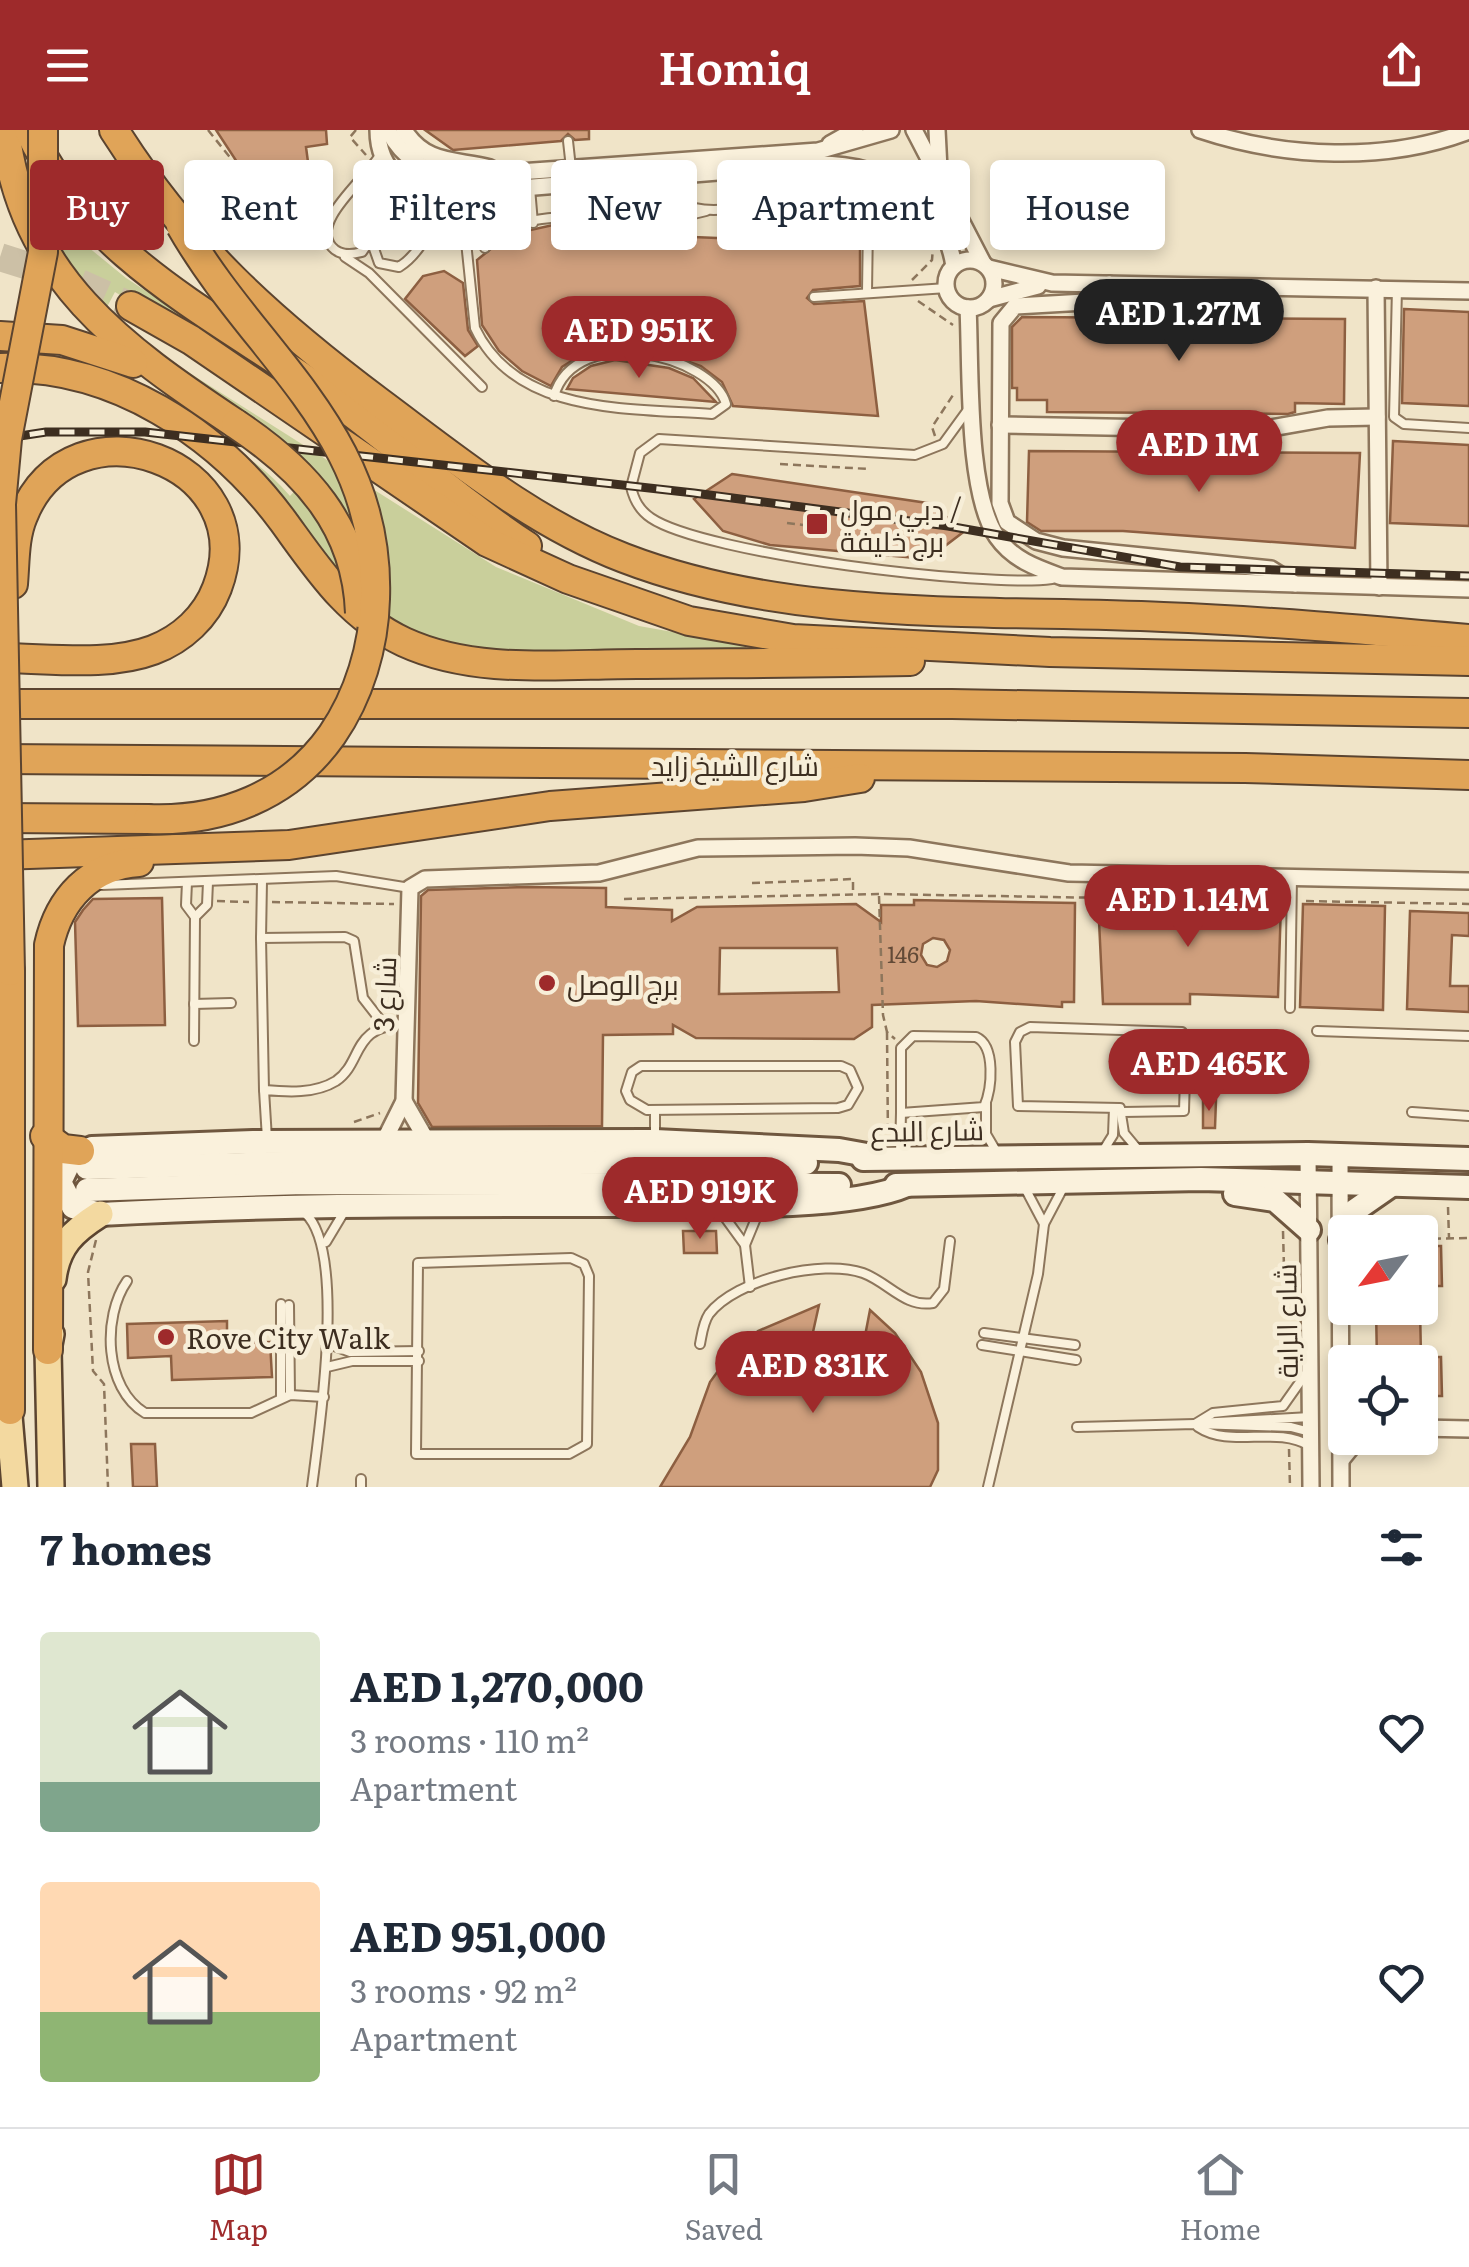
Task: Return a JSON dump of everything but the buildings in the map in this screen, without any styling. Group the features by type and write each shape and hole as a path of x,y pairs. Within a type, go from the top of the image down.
{"highway":[{"path":"4,130 24,211 56,272 100,324 302,474 334,517 354,567 364,664"},
{"path":"28,130 60,187 120,252 330,396 510,535 596,588"},
{"path":"10,1410 10,971 3,474 44,252 43,130"},
{"path":"0,818 148,819 224,812 279,786 314,757 334,733 364,664 374,624 376,576 372,536 356,479 314,402 211,274 114,130"},
{"path":"180,226 270,318 462,464 554,525 620,556 688,580 760,595 873,605 1231,620 1469,639"},
{"path":"131,306 190,340 487,542 655,612 758,635 1050,652 1469,662"},
{"path":"0,336 42,337 91,347 192,394"},
{"path":"0,368 54,372 95,382 173,418 225,457 256,488 323,577 355,611 384,631 431,652 465,661 518,664 830,663 1016,658 1050,652"},
{"path":"0,658 136,654 166,644 204,614 219,583 224,550 210,503 194,480 173,463 147,453 119,451 75,460 50,477 29,502 18,533 11,596 3,624"},
{"path":"0,704 952,704 1469,713"},
{"name":"شارع الشيخ زايد","path":"0,759 935,766 1469,775"},
{"path":"0,855 219,849 324,841 600,800 804,787 935,766"},
{"path":"48,1350 45,1136 49,945 58,914 88,878 113,866 219,849"},
{"path":"45,1136 85,1170"}],"main road":[{"path":"893,1152 655,1141 266,1142 62,1173 62,1192 81,1212 98,1215 294,1206 770,1202 866,1198 907,1185"},
{"name":"شارع البدع","path":"85,1170 322,1162 802,1163 893,1152 1009,1158 1308,1154 1469,1159"},
{"name":"شارع البدع","path":"85,1170 304,1183 1022,1185 1201,1179 1459,1186"},
{"path":"1201,1179 1218,1192 1258,1195 1282,1204 1309,1230"},
{"path":"1355,1215 1362,1203 1394,1184"},
{"path":"51,1487 48,1350 55,1264 68,1236 98,1215"},
{"path":"0,1349 10,1410 15,1487"}],"street":[{"path":"378,130 383,160"},
{"path":"388,130 402,151 414,160"},
{"path":"818,151 855,130"},
{"path":"689,160 818,151 891,130"},
{"path":"914,130 929,160"},
{"path":"937,130 937,160"},
{"path":"1200,130 1260,145 1341,152 1422,144 1469,131"},
{"path":"406,132 440,160"},
{"path":"970,238 994,284 989,299"},
{"path":"950,250 954,266 946,288 954,302 968,308 1052,284 1469,290"},
{"path":"954,266 963,260 1052,284"},
{"path":"1109,284 1085,302 1023,303 1004,316 1000,331 1000,504 1014,530 1064,548 1271,568 1295,584"},
{"path":"1376,288 1379,586"},
{"path":"968,308 978,476 988,522 1014,555 1062,577 1469,589"},
{"path":"1000,426 1260,430 1328,418 1377,417"},
{"path":"410,896 430,878 599,873 698,848 909,848 1069,872 1469,881"},
{"name":"شارع 3","path":"384,1141 404,1101 410,896"},
{"path":"404,1101 427,1141"},
{"name":"شارع الراية","path":"1308,1154 1311,1487"},
{"name":"شارع الراية","path":"1340,1155 1341,1215"},
{"path":"1438,1428 1469,1428"},
{"path":"1310,1432 1333,1447 1341,1463 1347,1455"},
{"name":"شارع الراية","path":"1341,1455 1342,1487"}],"lane":[{"path":"568,140 572,160"},
{"path":"333,216 380,155"},
{"path":"531,200 533,223 551,220"},
{"path":"414,203 425,206 432,214 432,226 399,267 379,263 372,251 376,234 414,203"},
{"path":"697,207 707,210"},
{"path":"697,213 717,209"},
{"path":"333,246 369,274 482,387"},
{"path":"342,254 364,250"},
{"path":"467,250 475,328 491,356 514,379 554,396 712,414 726,404 721,392 690,370 636,353 582,358 558,380 554,396"},
{"path":"867,292 868,250"},
{"path":"1183,318 1184,284"},
{"path":"814,296 946,288"},
{"path":"1397,288 1394,417 1404,424 1469,428"},
{"path":"973,394 962,422 943,444 905,455 671,437 640,453 630,486 648,517 714,543 987,581 1062,577"},
{"path":"84,891 108,883 354,876 410,896"},
{"path":"1290,1008 1292,877"},
{"path":"262,880 266,1142"},
{"path":"187,882 186,905 195,917 194,1041"},
{"path":"195,917 208,901 208,882"},
{"path":"261,938 345,937 354,941 363,998 384,1024"},
{"path":"194,1004 231,1003"},
{"path":"264,1090 308,1091 338,1080 360,1044 384,1024 406,1024"},
{"path":"1048,1028 1182,1032 1186,1040 1184,1111 1118,1110 1018,1106 1015,1042 1020,1032 1048,1028"},
{"path":"1317,1030 1469,1036"},
{"path":"893,1152 901,1113 902,1043 912,1036 981,1038 990,1050 988,1141 1009,1158"},
{"path":"640,1066 840,1066 850,1070 858,1088 848,1105 838,1108 655,1110 638,1107 626,1091 632,1072 640,1066"},
{"path":"901,1113 976,1111 986,1104"},
{"path":"655,1110 655,1141"},
{"path":"1118,1110 1127,1139 1145,1157"},
{"path":"1096,1158 1112,1138 1118,1110"},
{"path":"1412,1112 1469,1116"},
{"path":"988,1487 1023,1338 1044,1224 1067,1184"},
{"path":"1022,1185 1044,1224"},
{"path":"750,1288 745,1245 750,1225 770,1202"},
{"path":"712,1204 745,1245"},
{"path":"324,1247 332,1227 354,1205"},
{"path":"294,1206 311,1218 324,1247 326,1367 312,1487"},
{"path":"700,1344 713,1310 750,1288 804,1270 842,1268 879,1280 914,1303 933,1302 944,1289 950,1240"},
{"path":"571,1258 588,1270 589,1437 576,1452 416,1454 419,1356 418,1263 571,1258"},
{"path":"127,1281 113,1304 114,1368 122,1392 138,1409 159,1416 251,1413 286,1397 324,1397"},
{"path":"285,1304 286,1397"},
{"path":"984,1333 1076,1345"},
{"path":"326,1343 350,1352 419,1356"},
{"path":"982,1344 1076,1360"},
{"path":"326,1367 419,1356"},
{"path":"1194,1424 1214,1413 1271,1410 1290,1401 1310,1366"},
{"path":"1194,1424 1310,1432"},
{"path":"1194,1424 1219,1436 1310,1432"},
{"path":"1076,1427 1194,1424 1291,1427 1310,1432"}],"path":[{"path":"208,130 232,160"},
{"path":"933,250 932,260 915,273 914,298 956,330"},
{"path":"943,444 932,427 950,405 956,378"},
{"path":"780,464 869,469"},
{"path":"787,523 804,525"},
{"path":"752,883 853,880 853,895"},
{"path":"878,894 887,1032 888,1143 893,1152"},
{"path":"624,899 878,894 1469,904"},
{"path":"208,901 410,896"},
{"path":"887,1032 902,1043"},
{"path":"1448,1238 1459,1186"},
{"path":"1282,1204 1290,1401"},
{"path":"98,1215 97,1252 88,1272 93,1371 104,1384 108,1487"},
{"path":"1438,1238 1469,1238"},
{"path":"1284,1436 1290,1449 1290,1487"}],"green space":[{"path":"16,150 30,173 30,190"},
{"path":"51,250 92,250 126,278 267,370 350,434 115,292 100,320 64,286"},
{"path":"117,327 496,567 639,626 746,645 746,652 477,650 443,645 383,622 169,417 0,361 0,346 53,355 100,371 169,407 231,446 290,496 313,471"}],"tunnel":[{"path":"0,257 75,281 131,306"}],"railway":[{"path":"0,439 46,432 145,432 694,493 948,526 1180,567 1469,576"}],"place":[{"name":"دبي مول / برج خليفة","path":"817,524"},
{"name":"برج الوصل","path":"547,983"},
{"name":"Rove City Walk","path":"166,1337"}]}
